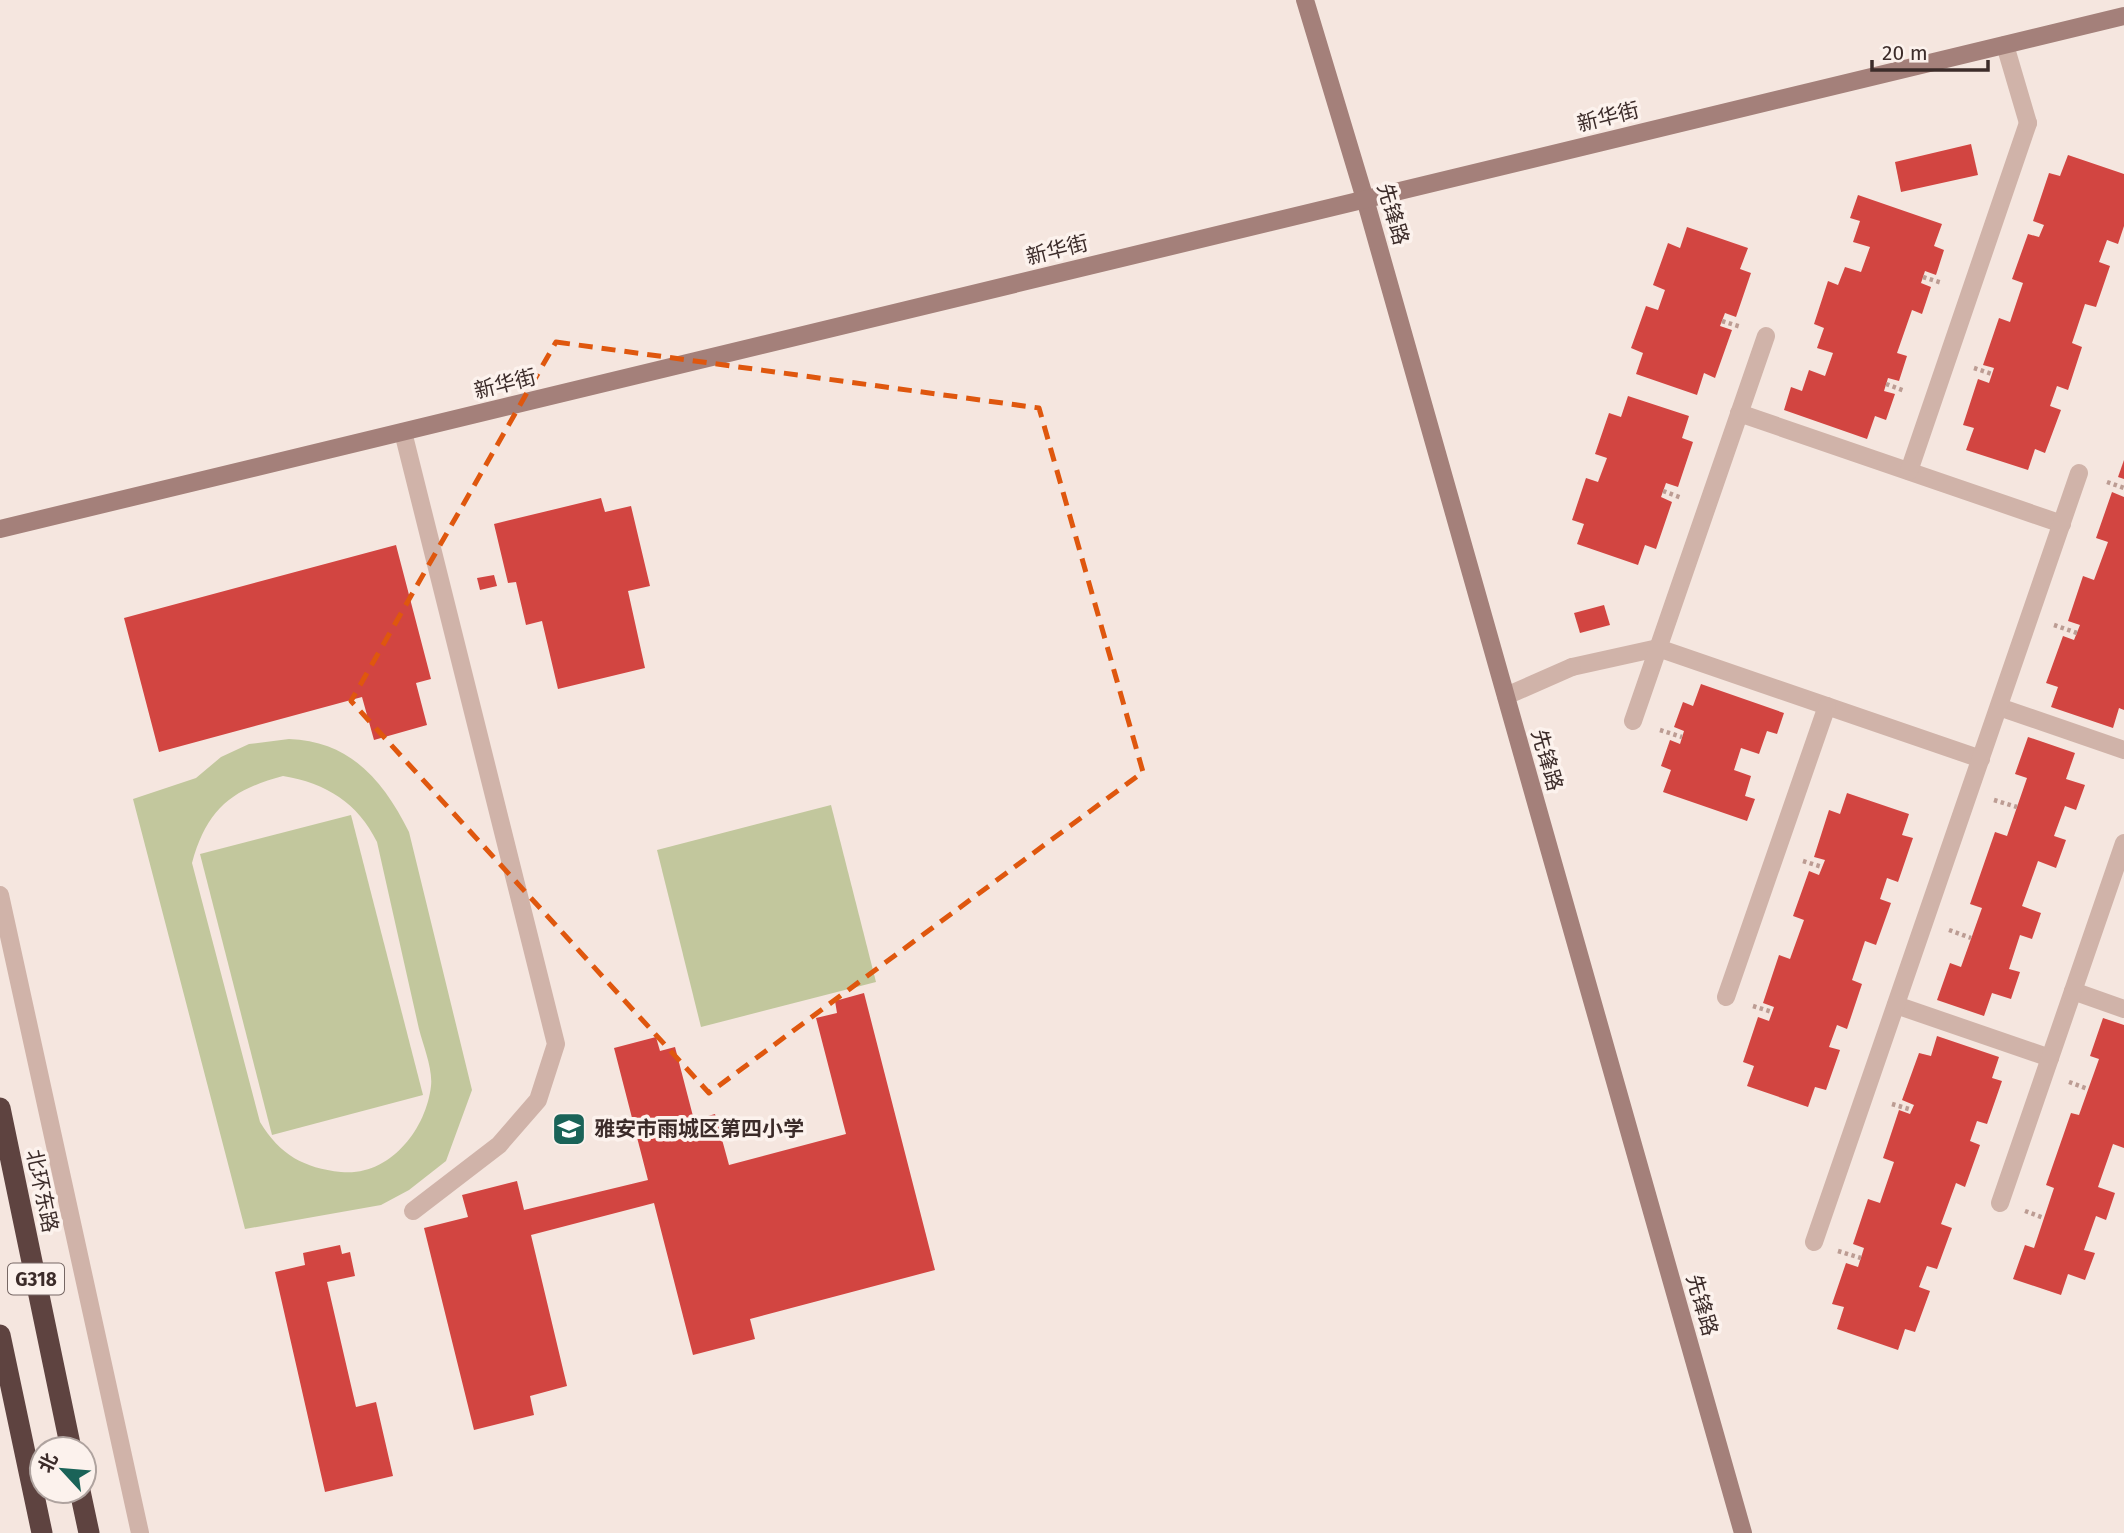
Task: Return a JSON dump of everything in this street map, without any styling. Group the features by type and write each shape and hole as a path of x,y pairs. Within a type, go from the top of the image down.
{"highway":[{"name":"北环东路","path":"0,1108 68,1435"},
{"path":"0,1335 41,1533"},
{"path":"83,1505 89,1533"}],"street":[{"name":"先锋路","path":"1305,0 1365,199 1743,1533"},
{"name":"新华街","path":"0,529 2124,16"},
{"path":"1909,471 2028,123 2006,45"},
{"path":"1633,720 1766,336"},
{"path":"1739,413 2062,524"},
{"path":"403,432 556,1044 538,1100 499,1145 413,1211"},
{"path":"1814,1242 2079,473"},
{"path":"1506,696 1572,667 1658,648 1981,759"},
{"path":"1726,997 1827,706"},
{"path":"1999,707 2124,750"},
{"path":"2000,1203 2124,844"},
{"path":"0,895 139,1533"},
{"path":"2073,991 2124,1009"},
{"path":"1896,1005 2050,1058"}],"highlighted area":[{"path":"556,342 1039,408 1143,772 709,1093 351,701"}],"green space":[{"path":"289,739 311,741 330,747 347,756 376,780 399,813 409,832 472,1090 446,1161 409,1190 381,1205 245,1229 133,799 196,778 221,757 249,744","holes":["283,776 299,779 339,797 360,816 377,842 431,1072 428,1103 413,1134 389,1159 358,1172 328,1170 294,1158 276,1143 260,1122 192,863 205,829 214,815 235,795"]},
{"path":"831,805 876,982 701,1027 657,850"},
{"path":"351,815 423,1095 272,1135 200,854"}],"building":[{"path":"1971,144 1978,175 1901,192 1895,162"},
{"path":"2068,155 2124,174 2124,226 2118,244 2107,240 2099,262 2110,266 2096,307 2085,304 2072,343 2082,347 2068,390 2057,386 2050,406 2061,410 2045,453 2035,449 2028,470 1966,450 1974,428 1963,425 1978,379 1989,383 1994,368 1983,365 1999,318 2010,322 2023,283 2012,279 2028,234 2039,237 2044,225 2033,221 2049,173 2060,176"},
{"path":"1858,195 1942,224 1934,246 1944,250 1936,275 1925,271 1921,283 1931,287 1922,314 1912,310 1897,353 1907,356 1899,381 1888,378 1884,391 1895,394 1886,420 1875,416 1867,439 1784,410 1791,387 1802,391 1809,370 1825,376 1833,353 1817,348 1824,328 1814,324 1828,281 1838,285 1845,267 1861,272 1870,247 1853,242 1860,221 1850,218"},
{"path":"1687,227 1748,248 1740,269 1751,273 1736,317 1725,313 1720,326 1732,330 1715,378 1704,373 1697,395 1636,374 1643,353 1631,348 1646,306 1658,310 1665,290 1653,285 1668,243 1680,248"},
{"path":"1628,396 1689,416 1682,438 1693,442 1678,487 1666,483 1661,497 1672,502 1656,549 1645,545 1638,565 1577,544 1584,524 1572,520 1586,478 1598,482 1607,458 1595,454 1609,413 1621,417"},
{"path":"2124,460 2124,479 2118,477"},
{"path":"2112,492 2124,497 2124,710 2119,708 2113,728 2051,707 2058,687 2046,683 2063,636 2074,640 2080,625 2068,621 2083,576 2094,580 2108,542 2096,538"},
{"path":"601,498 605,512 631,506 650,586 628,591 645,668 558,689 542,621 526,625 516,582 508,583 494,524"},
{"path":"396,545 431,679 416,683 427,725 374,740 362,697 159,752 124,618"},
{"path":"494,575 497,586 480,590 477,578"},
{"path":"1604,605 1610,625 1580,633 1574,613"},
{"path":"1701,684 1784,713 1777,734 1767,731 1759,754 1741,748 1734,770 1751,776 1745,796 1755,799 1747,821 1663,792 1671,770 1661,766 1670,740 1680,744 1684,731 1674,727 1683,702 1693,706"},
{"path":"2028,737 2075,753 2066,779 2085,785 2076,810 2065,806 2054,836 2066,840 2056,868 2038,861 2022,906 2041,913 2032,939 2020,935 2009,969 2020,972 2011,999 1992,993 1984,1016 1937,1000 1950,963 1961,967 1982,908 1970,904 1995,832 2007,836 2027,778 2015,774"},
{"path":"1847,793 1909,814 1902,835 1913,838 1898,882 1887,878 1880,899 1891,903 1876,945 1865,941 1852,980 1862,984 1847,1029 1837,1025 1829,1047 1840,1050 1826,1090 1815,1087 1808,1107 1747,1086 1754,1066 1743,1062 1758,1017 1769,1021 1774,1007 1763,1003 1779,955 1790,959 1804,920 1793,916 1809,871 1819,875 1825,860 1814,857 1829,810 1840,814"},
{"path":"864,993 935,1270 750,1319 755,1339 693,1355 654,1203 531,1235 567,1386 530,1396 534,1415 474,1430 424,1228 468,1217 462,1195 517,1181 524,1210 648,1180 614,1048 656,1037 660,1051 675,1047 694,1120 715,1114 729,1165 846,1134 816,1018 837,1013 835,1001"},
{"path":"2103,1018 2124,1025 2124,1148 2113,1144 2098,1187 2115,1193 2106,1220 2096,1216 2084,1250 2095,1253 2085,1280 2068,1274 2061,1295 2013,1279 2025,1245 2034,1248 2054,1188 2046,1185 2071,1113 2079,1115 2099,1059 2090,1056"},
{"path":"1937,1036 1999,1057 1992,1078 2002,1081 1987,1124 1977,1121 1970,1141 1980,1145 1965,1187 1956,1183 1941,1224 1952,1228 1937,1269 1927,1266 1919,1287 1930,1291 1915,1332 1905,1329 1898,1350 1837,1329 1844,1307 1832,1304 1846,1263 1858,1267 1864,1248 1853,1244 1868,1199 1880,1203 1894,1162 1883,1158 1899,1110 1910,1114 1914,1105 1902,1100 1919,1053 1931,1056"},
{"path":"340,1245 342,1254 350,1252 355,1276 327,1282 356,1407 376,1402 393,1476 325,1492 275,1272 305,1265 303,1253"}],"place":[{"name":"雅安市雨城区第四小学","path":"569,1129"}]}
